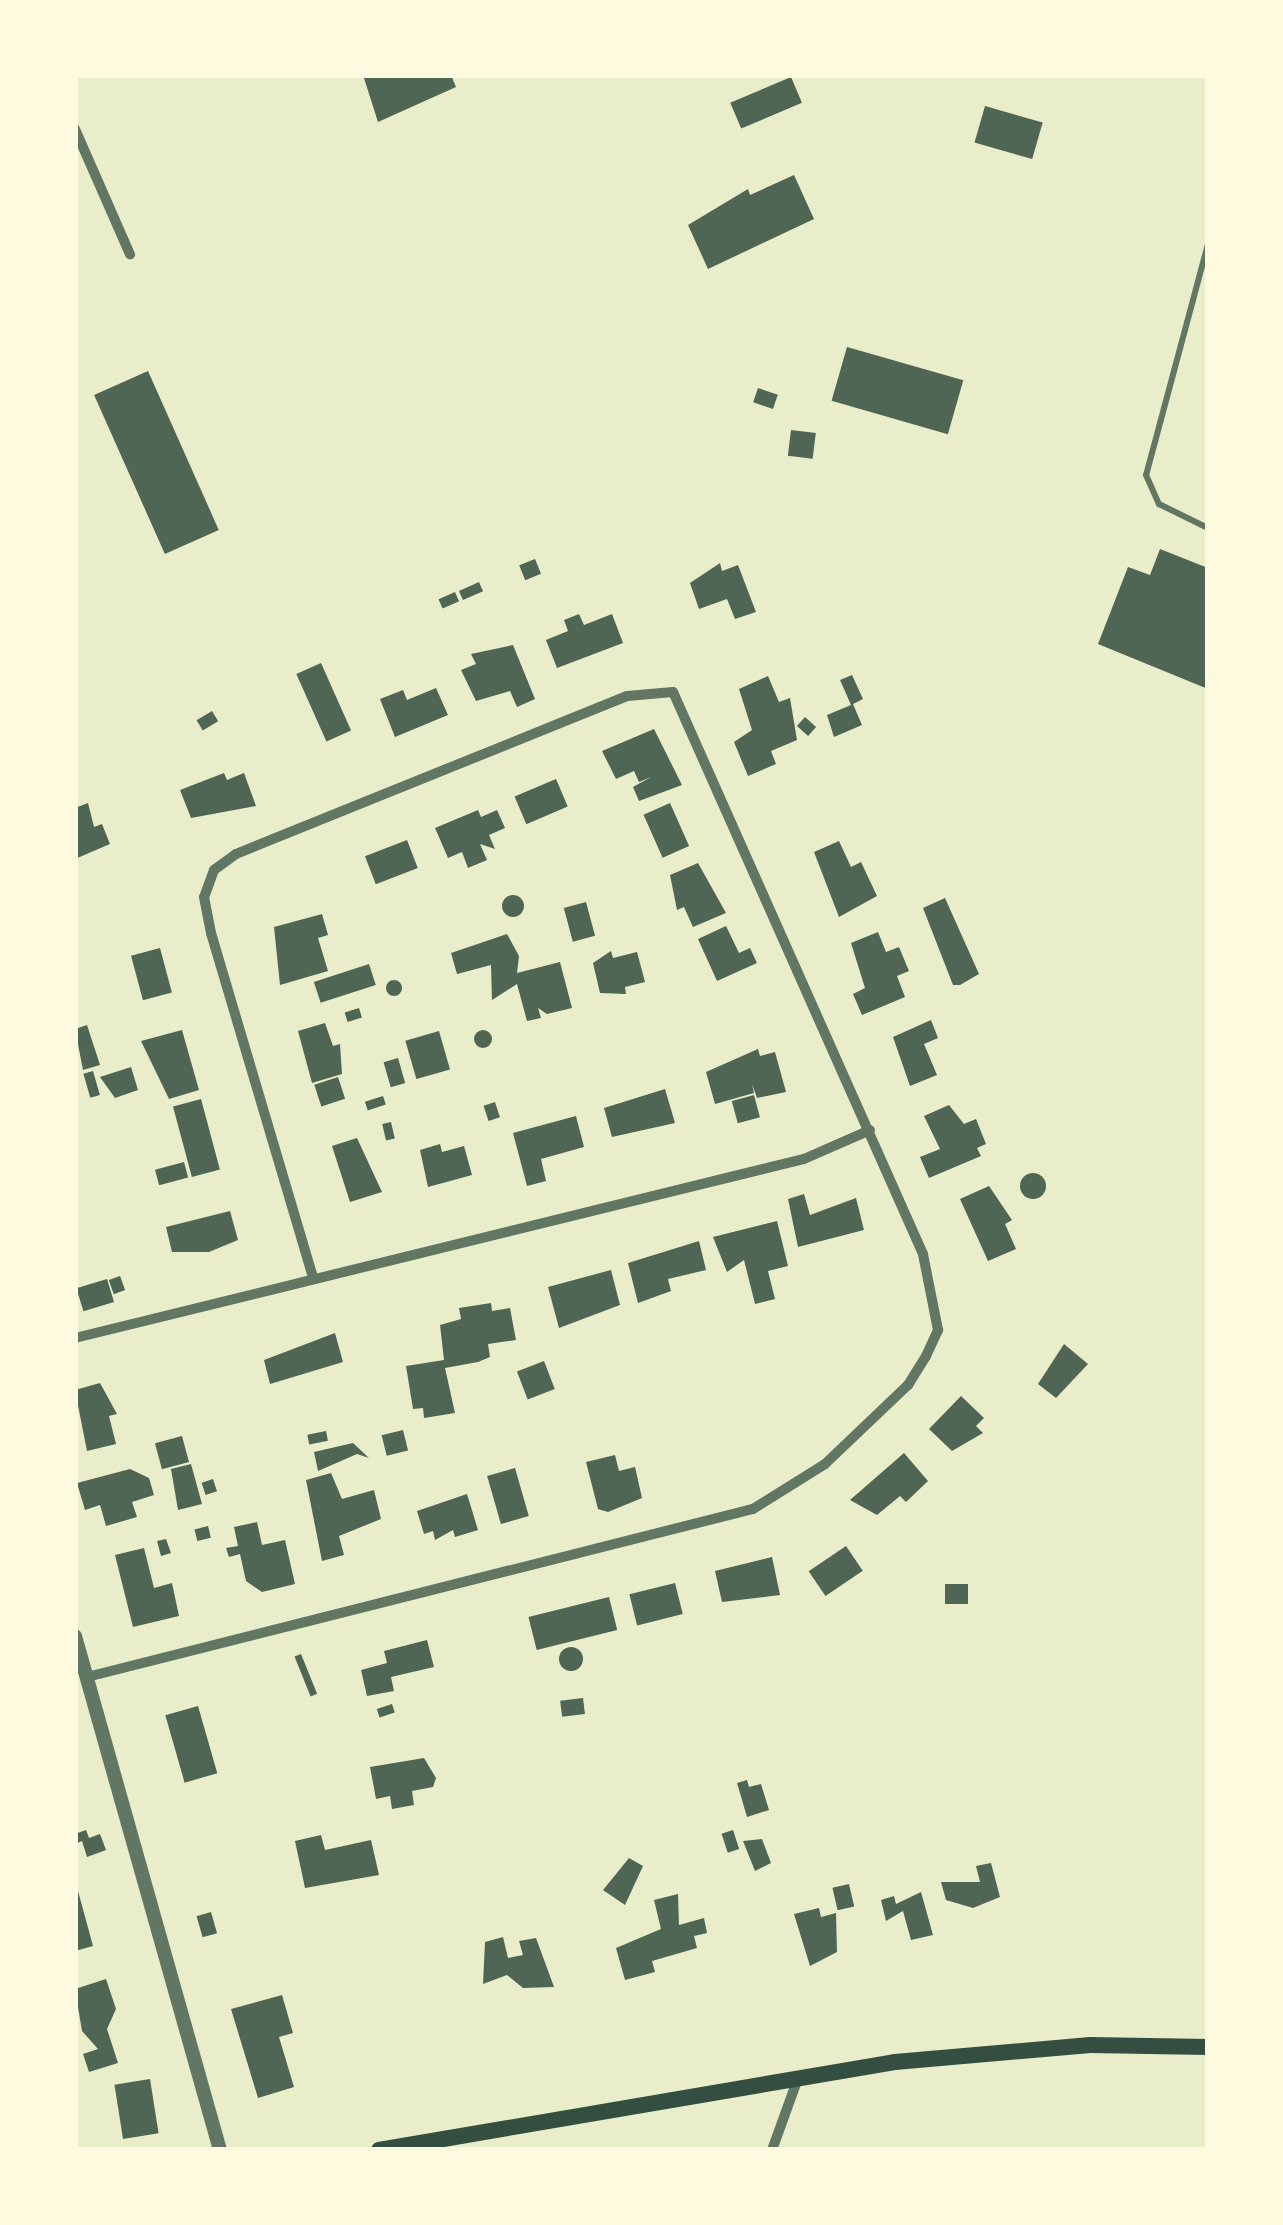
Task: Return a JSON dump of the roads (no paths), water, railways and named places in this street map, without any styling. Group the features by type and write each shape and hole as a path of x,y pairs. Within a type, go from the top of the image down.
{"main road":[{"path":"379,2150 797,2081 1035,2048 1208,2047"}],"street":[{"path":"75,129 130,254"},
{"path":"87,1677 753,1509 825,1464 908,1385 938,1330 936,1294 870,1130 674,692 627,696 253,847 214,870 204,897 211,933 312,1275"},
{"path":"75,1338 312,1275 804,1159 870,1130"},
{"path":"75,1636 220,2150"},
{"path":"772,2150 797,2081"}],"lane":[{"path":"1208,244 1146,475 1159,504 1208,528"}]}
